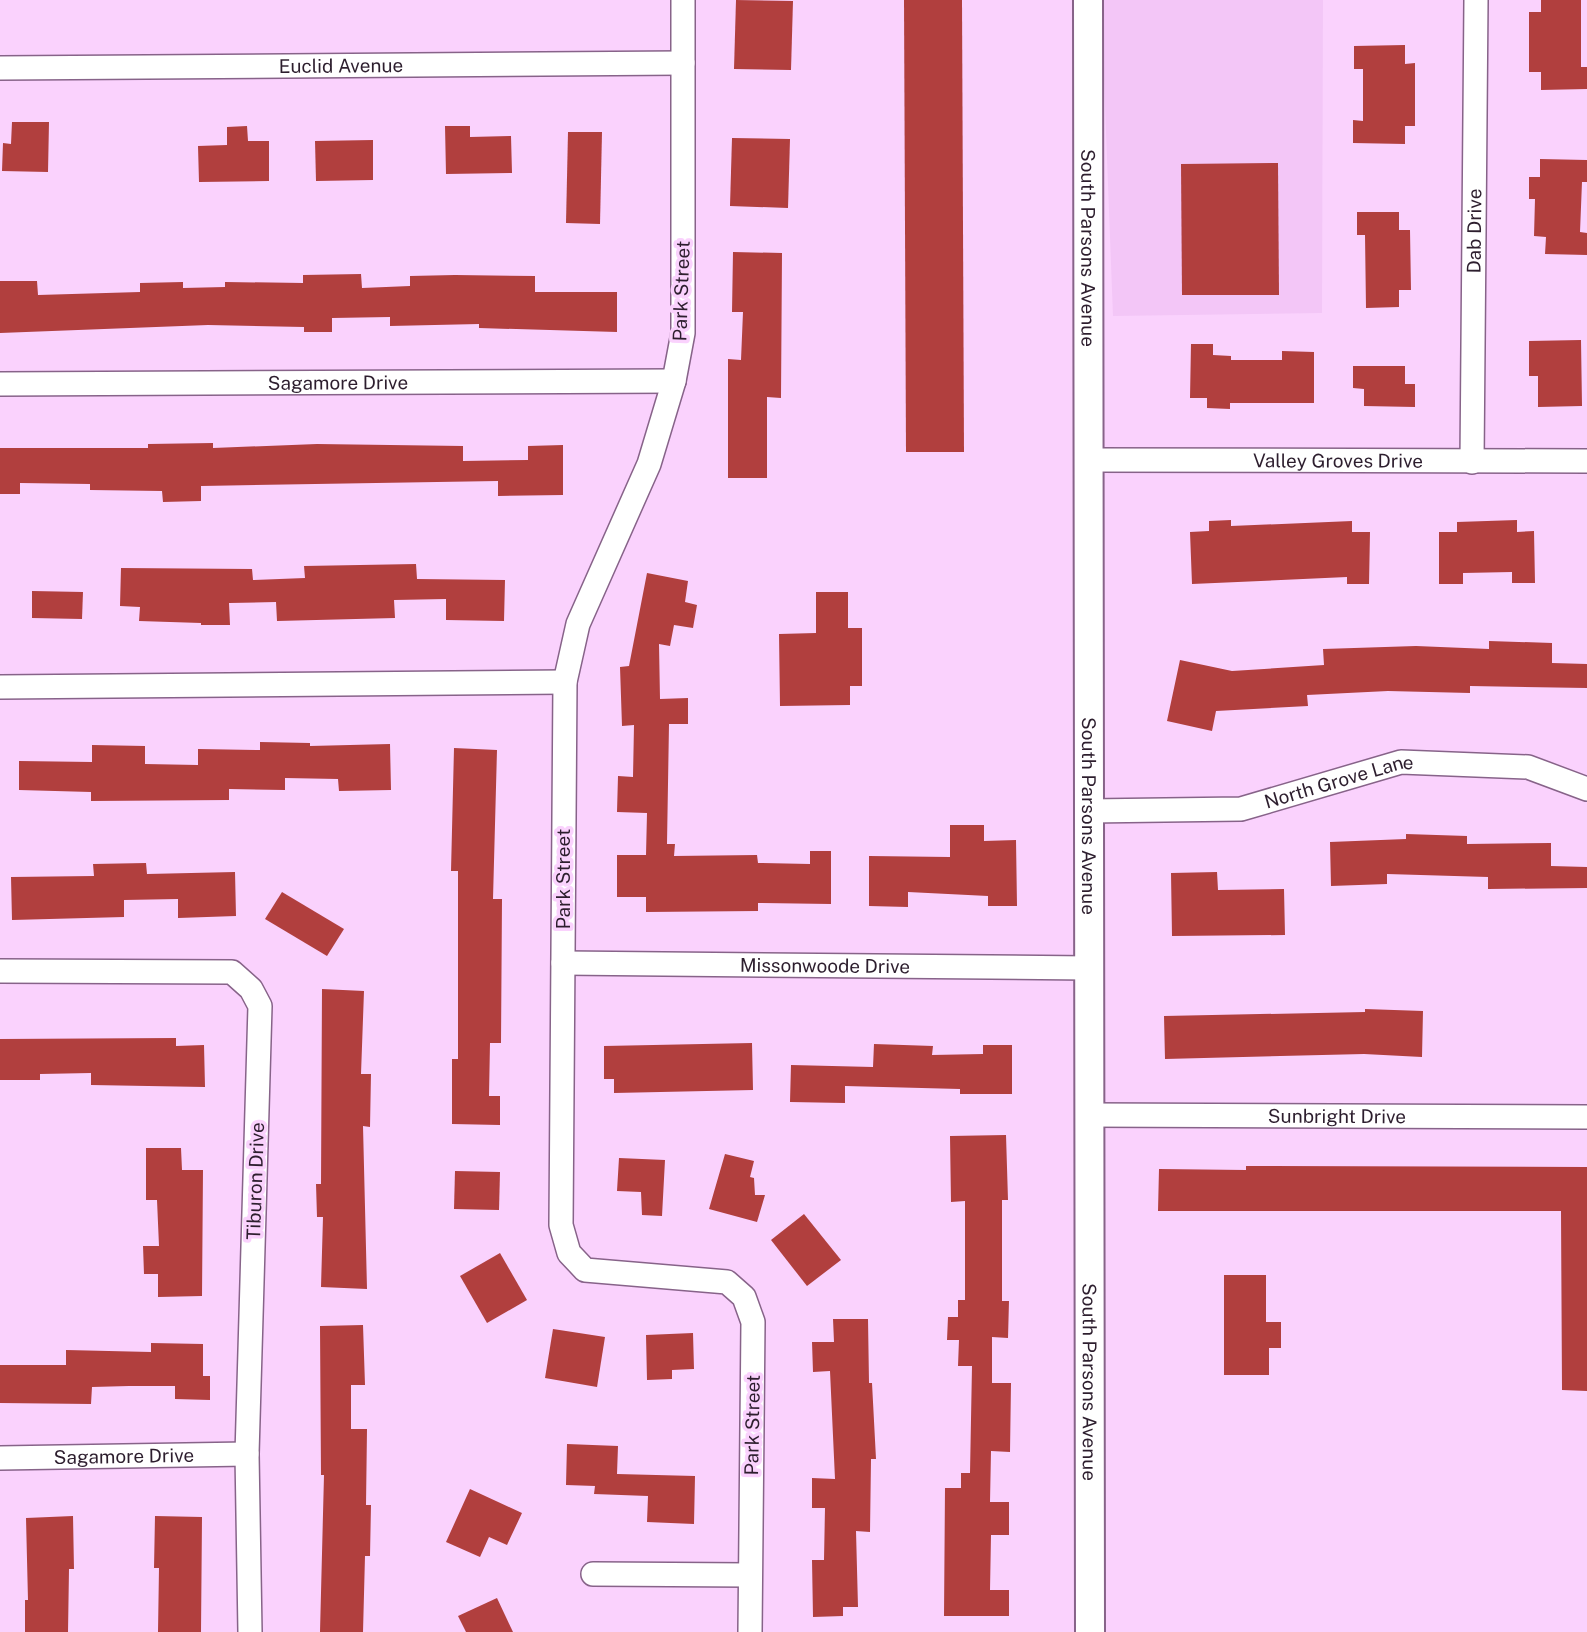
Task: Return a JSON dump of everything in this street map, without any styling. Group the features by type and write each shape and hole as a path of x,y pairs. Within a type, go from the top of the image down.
{"street":[{"name":"Park Street","path":"683,0 683,333 674,382 649,464 578,624 565,682 561,1226 569,1252 585,1270 727,1282 744,1297 753,1322 750,1632"},
{"name":"South Parsons Avenue","path":"1088,0 1090,1632"},
{"name":"Dab Drive","path":"1472,462 1476,0"},
{"name":"Euclid Avenue","path":"0,68 683,63"},
{"name":"Sagamore Drive","path":"0,384 674,382"},
{"name":"Valley Groves Drive","path":"1088,460 1587,461"},
{"path":"0,687 565,682"},
{"name":"North Grove Lane","path":"1088,811 1241,809 1401,762 1528,767 1587,789"},
{"name":"Missonwoode Drive","path":"563,964 1089,968"},
{"name":"Tiburon Drive","path":"0,971 232,972 251,989 260,1006 247,1454 250,1632"},
{"name":"Sunbright Drive","path":"1089,1115 1587,1117"},
{"name":"Sagamore Drive","path":"0,1458 247,1454"},
{"path":"593,1574 750,1575"}],"shaded area":[{"path":"1101,0 1323,0 1322,313 1113,316"}],"building":[{"path":"736,0 793,1 791,70 734,69"},
{"path":"904,0 962,0 964,452 906,452"},
{"path":"1541,0 1581,0 1581,67 1587,67 1587,89 1541,90 1541,72 1529,72 1529,12 1541,12"},
{"path":"1405,45 1405,64 1415,63 1415,126 1405,126 1405,144 1353,143 1353,120 1363,121 1363,69 1354,69 1354,46"},
{"path":"12,122 49,122 48,172 2,171 3,143 11,144"},
{"path":"247,126 248,141 269,141 269,181 199,182 198,146 227,145 227,127"},
{"path":"445,126 470,126 470,137 511,136 512,173 446,174"},
{"path":"568,132 602,132 600,224 566,223"},
{"path":"732,138 790,139 788,208 730,206"},
{"path":"373,140 373,180 316,181 315,141"},
{"path":"1540,159 1587,160 1587,182 1582,182 1580,232 1587,233 1587,255 1545,254 1546,237 1534,236 1535,199 1529,199 1529,177 1540,177"},
{"path":"1278,163 1279,295 1182,295 1181,164"},
{"path":"1357,212 1399,212 1399,230 1410,230 1411,290 1399,290 1399,307 1366,308 1365,235 1357,235"},
{"path":"733,252 782,253 781,398 767,397 767,478 728,478 728,359 741,360 743,312 732,312"},
{"path":"361,274 362,288 410,286 410,276 535,276 535,292 617,292 617,332 479,328 479,324 390,326 390,317 332,318 332,332 304,332 304,327 208,325 0,333 0,281 37,281 38,295 140,292 140,283 183,282 183,288 225,287 225,282 303,283 303,275"},
{"path":"1581,340 1582,406 1538,407 1538,376 1529,376 1529,341"},
{"path":"1191,344 1213,344 1213,355 1231,356 1231,360 1282,360 1282,351 1314,352 1314,403 1230,403 1230,409 1207,408 1207,398 1190,398"},
{"path":"1353,366 1405,366 1405,384 1415,384 1415,407 1364,406 1364,389 1353,388"},
{"path":"213,443 213,448 317,444 463,446 463,461 528,460 528,446 563,445 563,495 498,496 498,481 201,486 201,501 163,502 162,491 90,490 90,484 20,483 20,494 0,494 0,448 148,448 148,444"},
{"path":"1231,520 1231,526 1352,521 1352,532 1370,532 1369,584 1347,584 1347,577 1192,584 1190,532 1209,531 1209,521"},
{"path":"1517,520 1517,532 1534,531 1535,583 1512,583 1512,572 1463,573 1463,584 1439,584 1439,532 1457,532 1457,522"},
{"path":"416,564 417,579 505,580 504,621 446,620 446,599 394,600 395,618 277,621 276,602 229,603 230,625 139,621 140,607 120,606 121,568 252,569 253,580 305,578 304,566"},
{"path":"647,573 688,581 685,602 697,605 693,628 674,625 670,646 659,644 660,699 688,698 688,724 669,724 667,844 675,844 674,856 757,855 758,863 810,864 810,851 831,851 831,904 758,903 758,911 646,912 646,897 617,897 617,855 646,855 647,813 617,812 618,776 633,777 634,725 622,726 620,667 629,666"},
{"path":"32,591 83,592 82,619 32,618"},
{"path":"816,592 848,592 848,628 862,628 862,686 850,686 850,705 780,706 779,634 816,633"},
{"path":"1489,641 1552,643 1552,663 1587,664 1587,688 1470,686 1470,693 1388,691 1307,695 1308,706 1216,711 1212,731 1167,721 1180,660 1232,671 1324,665 1323,649 1416,646 1489,649"},
{"path":"260,742 310,743 310,746 390,744 391,790 339,791 338,779 285,778 285,790 229,789 229,800 91,801 91,792 19,790 19,761 92,762 92,745 145,746 145,764 198,765 198,749 260,750"},
{"path":"454,748 497,750 493,899 502,899 501,1043 490,1043 489,1096 500,1096 500,1125 452,1124 452,1059 458,1059 458,871 451,871"},
{"path":"950,825 984,825 984,841 1016,840 1017,906 988,906 988,896 908,892 908,907 869,906 869,856 950,857"},
{"path":"1406,834 1467,836 1467,844 1551,843 1551,866 1587,867 1587,888 1488,889 1488,877 1387,874 1387,884 1331,886 1330,842 1406,839"},
{"path":"146,863 147,874 235,872 236,916 178,918 178,899 124,900 124,917 12,920 11,877 94,876 93,864"},
{"path":"1217,872 1218,890 1284,889 1285,935 1172,936 1171,873"},
{"path":"282,892 344,929 327,956 265,919"},
{"path":"322,989 364,991 361,1074 371,1074 370,1127 363,1126 367,1289 321,1287 323,1217 317,1217 316,1184 321,1184"},
{"path":"1365,1009 1423,1011 1422,1057 1364,1054 1165,1059 1164,1016 1365,1012"},
{"path":"176,1038 176,1046 204,1045 205,1087 91,1085 91,1073 40,1074 40,1080 0,1080 0,1039"},
{"path":"752,1043 753,1090 614,1093 614,1079 604,1079 604,1046"},
{"path":"874,1044 933,1046 932,1055 983,1054 983,1045 1012,1045 1012,1094 960,1094 960,1089 845,1086 845,1103 790,1102 791,1065 873,1067"},
{"path":"1006,1135 1008,1200 1002,1200 1002,1301 1009,1301 1008,1338 992,1337 992,1383 1011,1383 1010,1452 991,1451 990,1502 1009,1502 1009,1535 991,1535 990,1590 1009,1590 1009,1616 944,1616 945,1488 961,1488 961,1473 970,1473 972,1366 958,1366 959,1340 947,1340 948,1317 958,1317 958,1300 965,1300 965,1201 951,1202 950,1136"},
{"path":"146,1148 181,1148 182,1170 203,1170 202,1296 158,1297 158,1274 144,1274 143,1246 159,1246 157,1200 146,1200"},
{"path":"725,1154 754,1161 750,1177 754,1178 755,1195 765,1195 757,1222 709,1209"},
{"path":"619,1158 665,1160 662,1216 642,1215 641,1192 617,1191"},
{"path":"1246,1166 1587,1167 1587,1391 1562,1390 1561,1211 1158,1211 1159,1169 1246,1170"},
{"path":"455,1171 500,1172 499,1210 454,1209"},
{"path":"804,1214 841,1260 807,1286 771,1240"},
{"path":"500,1253 527,1300 487,1323 460,1276"},
{"path":"1224,1275 1266,1275 1266,1322 1281,1322 1281,1348 1269,1348 1269,1375 1224,1375"},
{"path":"833,1319 868,1319 869,1383 872,1383 876,1459 871,1459 870,1532 856,1531 858,1607 843,1607 843,1616 813,1617 812,1560 824,1560 825,1508 812,1508 812,1478 835,1479 830,1371 813,1372 812,1342 834,1342"},
{"path":"363,1325 365,1385 351,1385 351,1429 367,1429 366,1505 371,1505 370,1556 365,1556 363,1632 320,1632 324,1475 321,1475 320,1326"},
{"path":"553,1329 605,1337 597,1387 545,1378"},
{"path":"693,1333 694,1369 672,1370 672,1379 647,1380 646,1335"},
{"path":"151,1343 203,1344 203,1376 210,1376 210,1400 175,1399 175,1386 129,1386 92,1387 91,1404 0,1403 0,1365 66,1365 66,1350 151,1352"},
{"path":"567,1444 618,1446 617,1474 695,1476 694,1524 647,1522 648,1496 594,1494 595,1486 566,1485"},
{"path":"470,1489 522,1513 507,1545 489,1537 480,1557 446,1542"},
{"path":"73,1516 74,1569 69,1569 68,1632 25,1632 25,1600 28,1600 26,1518"},
{"path":"155,1516 202,1517 201,1632 158,1632 159,1568 154,1568"},
{"path":"497,1598 513,1632 466,1632 458,1616"}]}
